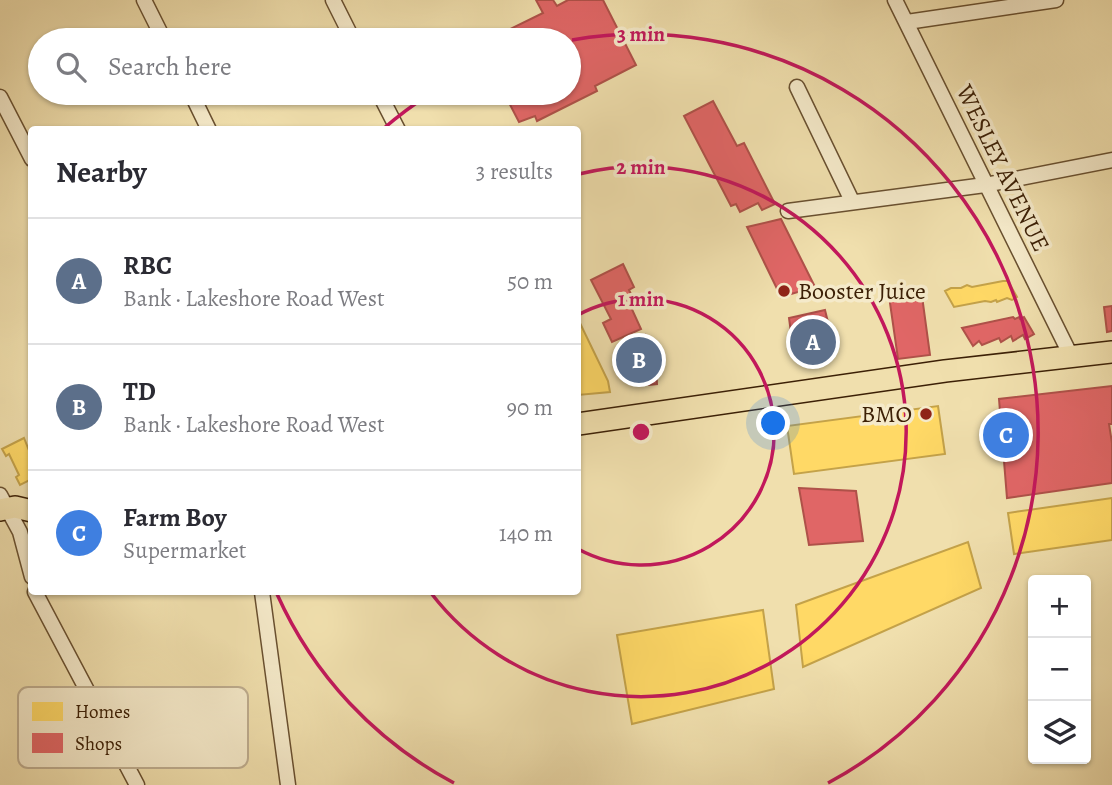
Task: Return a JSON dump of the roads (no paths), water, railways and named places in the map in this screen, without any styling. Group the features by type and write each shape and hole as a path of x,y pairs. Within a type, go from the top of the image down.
{"main road":[{"path":"581,424 945,371 1112,352"}],"street":[{"path":"144,0 158,28"},
{"path":"332,0 347,28"},
{"name":"WESLEY AVENUE","path":"895,0 1071,356"},
{"path":"906,22 1056,0"},
{"path":"797,87 852,201"},
{"path":"0,97 28,151"},
{"path":"197,105 207,126"},
{"path":"385,105 396,126"},
{"path":"788,211 985,185 1112,160"},
{"path":"14,505 28,563"},
{"path":"37,595 85,687"},
{"path":"262,595 288,785"},
{"path":"128,768 137,785"}],"place":[{"name":"Booster Juice","path":"784,291"},
{"name":"RBC","path":"813,342"},
{"name":"TD","path":"639,360"},
{"name":"BMO","path":"926,414"},
{"name":"Farm Boy","path":"1006,435"}]}
